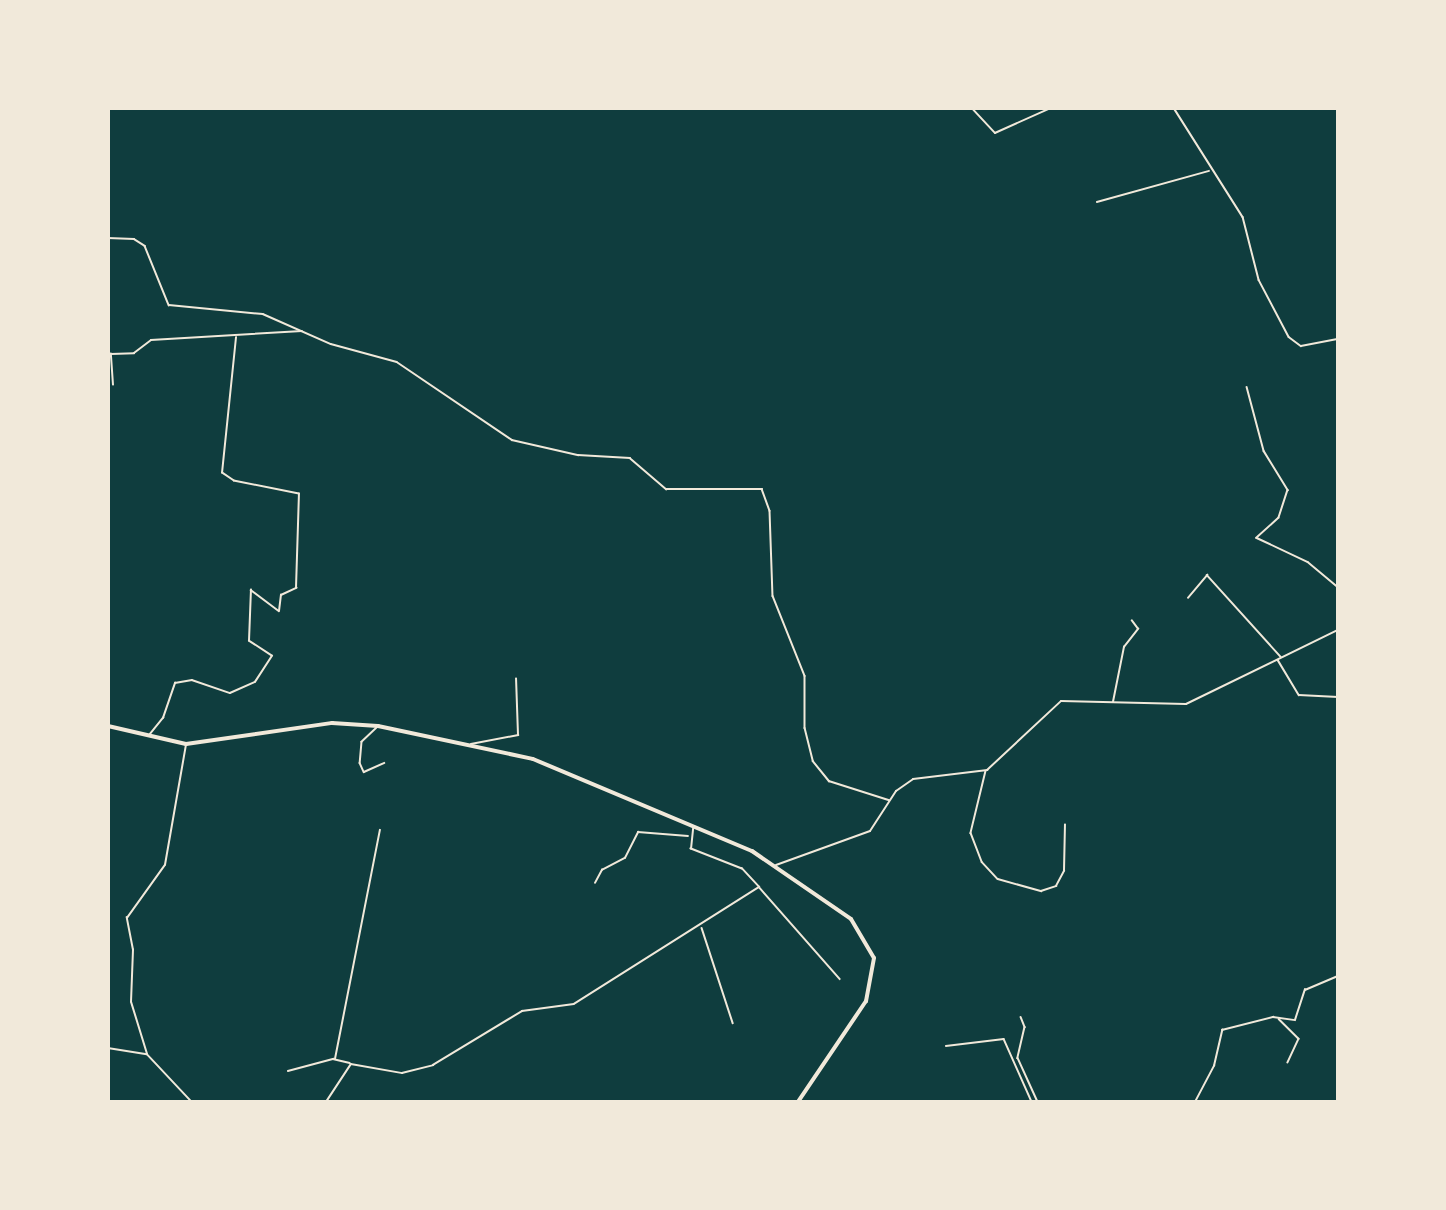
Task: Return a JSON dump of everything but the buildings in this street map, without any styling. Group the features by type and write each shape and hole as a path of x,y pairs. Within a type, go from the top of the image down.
{"highway":[{"path":"108,726 186,744 332,723 378,726 467,744 550,765 776,865 851,919 874,958 866,1001 798,1102"}],"street":[{"path":"972,108 989,131 995,133 1051,108"},
{"path":"1174,108 1210,171 1243,217 1259,280 1289,337 1301,346 1338,339"},
{"path":"1097,202 1210,171"},
{"path":"108,238 134,239 145,246 170,305 243,310 397,362 512,440 578,455 630,458 666,489 762,489 770,511 773,596 805,676 805,728 813,761 829,781 889,800"},
{"path":"112,385 114,352 134,353 151,340 236,338 302,331"},
{"path":"147,736 164,718 175,683 192,680 230,693 255,682 272,656 249,641 251,590 279,611 281,595 296,588 299,494 230,479 222,473 236,338"},
{"path":"1247,387 1264,451 1288,490 1279,518 1257,538 1308,562 1338,587"},
{"path":"1188,598 1207,575 1282,658"},
{"path":"1113,703 1124,647 1138,629 1132,621"},
{"path":"1065,825 1064,871 1056,886 1041,891 998,879 982,862 970,833 987,770 1061,701 1186,704 1338,630"},
{"path":"1278,660 1299,695 1338,697"},
{"path":"467,744 511,740 518,735 516,679"},
{"path":"378,726 362,742 360,763 364,772 384,764"},
{"path":"186,744 165,865 126,920 133,950 131,1002 147,1054 192,1102"},
{"path":"776,865 870,831 889,800 913,779 987,770"},
{"path":"689,836 693,829"},
{"path":"335,1059 380,830"},
{"path":"595,883 601,871 625,858 638,832 689,836"},
{"path":"689,836 697,853 742,869 840,979"},
{"path":"288,1071 335,1059 351,1064 402,1072 433,1065 522,1011 574,1004 702,927 759,887"},
{"path":"702,927 733,1023"},
{"path":"1195,1102 1214,1066 1222,1030 1278,1018 1295,1020 1305,990 1338,976"},
{"path":"1021,1017 1024,1027 1018,1058 1038,1102"},
{"path":"1278,1018 1299,1039 1288,1063"},
{"path":"946,1046 1004,1039 1032,1102"},
{"path":"108,1048 147,1054"},
{"path":"326,1102 351,1064"}]}
